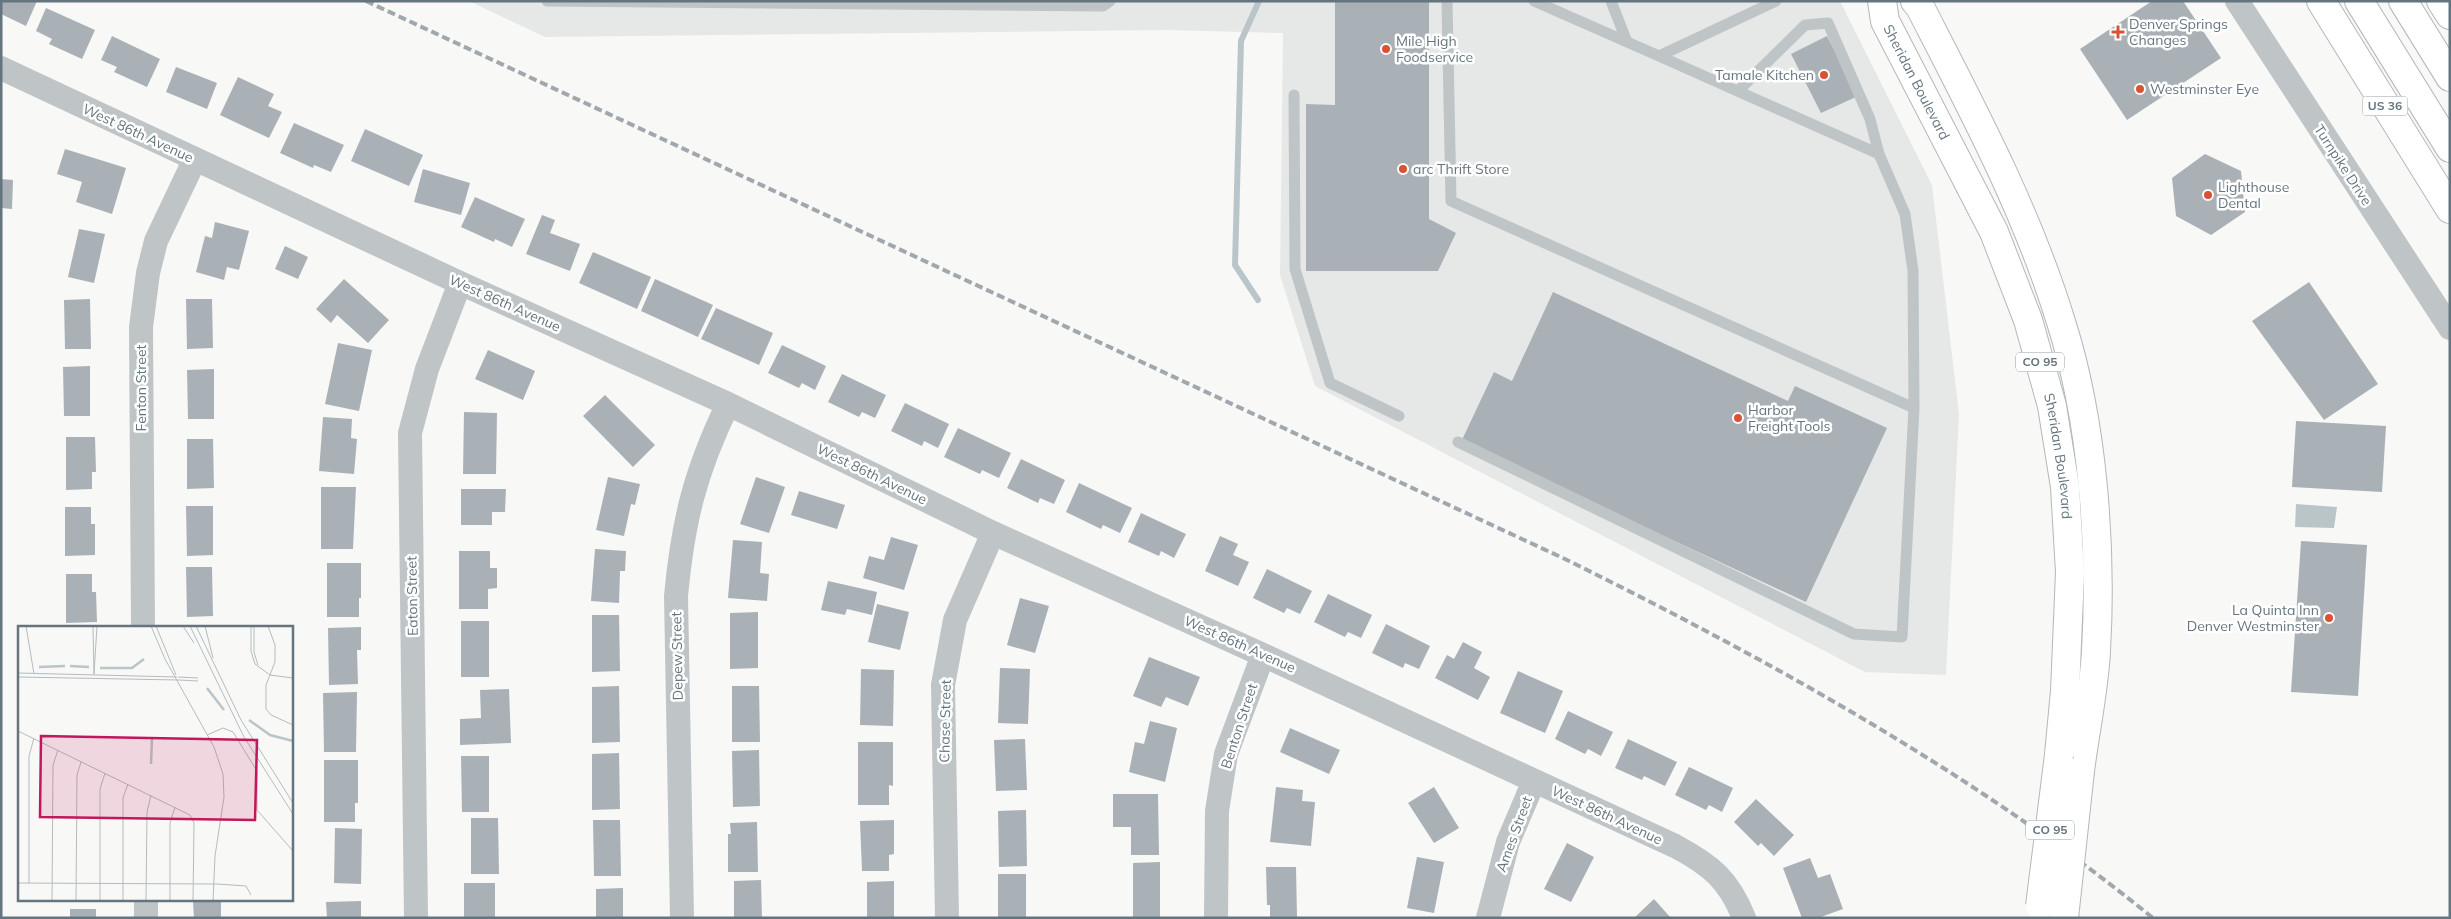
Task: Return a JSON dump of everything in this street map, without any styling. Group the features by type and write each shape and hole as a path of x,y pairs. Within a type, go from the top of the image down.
{"main road":[{"name":"Sheridan Boulevard","path":"1882,1 1885,22 1994,232 2028,320 2052,406 2065,487 2070,572 2066,691 2069,762"},
{"name":"Sheridan Boulevard","path":"1915,1 1920,7 1986,136 2024,219 2062,322 2079,392 2096,508 2098,593 2096,653 2069,762 2047,914"},
{"name":"US 36","path":"2321,1 2450,210"},
{"path":"2359,1 2450,148"},
{"path":"2403,1 2450,77"},
{"path":"2441,1 2450,15"}],"street":[{"name":"Turnpike Drive","path":"2237,1 2450,328"},
{"name":"West 86th Avenue","path":"1,68 460,283 728,404 993,533 1263,655 1695,856 1709,867 1734,893 1744,918"},
{"name":"Fenton Street","path":"143,626 141,327 148,273 156,241 195,160"},
{"name":"Eaton Street","path":"416,918 410,433 427,368 460,283"},
{"name":"Depew Street","path":"682,918 676,596 680,546 690,499 707,447 728,404"},
{"name":"Chase Street","path":"947,918 943,685 956,620 993,533"},
{"name":"Benton Street","path":"1216,918 1217,811 1226,754 1263,655"},
{"name":"Ames Street","path":"1488,918 1508,842 1534,781"},
{"path":"146,902 146,918"}],"lane":[{"path":"547,1 1093,6 1103,6 1110,1"},
{"path":"1447,1 1452,201 1914,408"},
{"path":"1534,1 1879,154"},
{"path":"1611,1 1627,42"},
{"path":"1658,56 1776,1"},
{"path":"1458,442 1854,634 1902,637 1914,408 1913,271 1905,214 1879,154 1870,119 1828,23 1805,25 1738,91"},
{"path":"1294,95 1294,269 1330,383 1399,416"}],"shaded area":[{"path":"469,1 1840,1 1932,185 1959,414 1946,675 1865,672 1315,386 1280,275 1283,33 1167,30 545,37"},
{"path":"2296,504 2337,507 2334,528 2295,527"}],"building":[{"path":"1,1 37,1 26,26 1,14"},
{"path":"1335,1 1429,1 1429,219 1456,233 1438,271 1306,271 1306,104 1335,105"},
{"name":"Westminster Eye","path":"2152,1 2183,1 2221,58 2127,120 2080,49"},
{"path":"46,8 95,30 82,59 49,44 52,39 36,31"},
{"path":"112,36 160,59 147,87 114,72 117,67 101,60"},
{"name":"Tamale Kitchen","path":"1827,36 1858,96 1821,113 1791,54"},
{"path":"176,67 217,83 207,109 166,92"},
{"path":"238,77 274,94 268,106 282,112 269,138 220,115"},
{"path":"294,123 344,145 331,172 314,165 313,168 280,153"},
{"path":"365,129 423,155 409,186 351,161"},
{"path":"65,149 126,168 112,214 76,202 82,182 57,174"},
{"name":"Lighthouse Dental","path":"2205,154 2241,171 2245,212 2211,235 2176,216 2172,178"},
{"path":"423,169 470,183 461,215 414,202"},
{"path":"1,179 13,180 12,209 1,208"},
{"path":"475,197 525,219 512,247 495,239 494,242 461,227"},
{"path":"542,215 555,220 550,233 580,244 570,271 526,254"},
{"path":"215,222 249,231 239,270 227,267 224,280 196,272 205,236 212,238"},
{"path":"79,229 105,234 94,283 68,277"},
{"path":"285,246 308,257 298,279 275,269"},
{"path":"593,252 651,277 637,309 579,283"},
{"path":"344,279 389,320 368,343 337,315 331,323 316,309"},
{"path":"655,279 713,305 698,337 641,311"},
{"path":"2309,282 2378,384 2324,420 2252,321"},
{"path":"1553,292 1788,401 1795,386 1887,428 1806,602 1461,442 1494,372 1512,381"},
{"path":"90,299 91,349 65,349 64,300"},
{"path":"186,299 212,299 213,348 187,349"},
{"path":"716,308 773,333 759,365 701,339"},
{"path":"338,343 372,350 359,411 325,404"},
{"path":"782,345 826,366 815,390 802,383 799,388 768,373"},
{"path":"488,350 535,371 523,400 475,379"},
{"path":"90,366 90,416 64,416 63,367"},
{"path":"214,369 214,419 188,419 187,370"},
{"path":"842,374 886,395 875,418 862,412 859,417 828,402"},
{"path":"605,395 655,445 633,467 583,416"},
{"path":"905,403 949,424 938,448 924,441 922,446 891,431"},
{"path":"464,412 497,413 496,474 463,474"},
{"path":"323,417 352,419 351,438 357,439 354,474 319,471"},
{"path":"2296,421 2386,426 2382,492 2292,487"},
{"path":"958,428 1011,453 999,478 982,470 980,474 944,457"},
{"path":"66,437 95,437 96,472 92,472 92,489 66,490"},
{"path":"187,439 213,439 214,488 187,489"},
{"path":"1021,459 1065,480 1054,504 1040,498 1038,503 1007,488"},
{"path":"608,477 640,484 635,505 631,504 624,536 596,530"},
{"path":"756,477 785,487 769,533 740,524"},
{"path":"1079,483 1132,508 1120,533 1103,525 1101,529 1066,512"},
{"path":"321,487 356,487 353,549 321,549"},
{"path":"461,489 506,489 505,512 492,512 492,525 461,525"},
{"path":"799,491 845,505 837,529 791,515"},
{"path":"186,506 213,506 213,555 187,556"},
{"path":"65,507 91,507 91,524 95,524 95,555 65,556"},
{"path":"1141,513 1186,534 1174,558 1161,551 1159,556 1128,542"},
{"path":"1220,536 1238,544 1233,555 1249,562 1238,586 1205,571"},
{"path":"891,537 918,545 904,590 863,578 869,556 884,560"},
{"path":"733,540 762,542 760,573 769,574 767,601 728,598"},
{"name":"La Quinta Inn Denver Westminster","path":"2301,541 2367,545 2358,696 2291,692"},
{"path":"595,549 626,551 625,571 620,571 619,603 591,601"},
{"path":"459,551 490,551 490,568 497,568 497,588 488,589 488,609 459,609"},
{"path":"327,563 361,563 359,617 327,617"},
{"path":"186,567 212,567 213,616 187,617"},
{"path":"1267,569 1312,591 1300,614 1287,608 1284,613 1253,598"},
{"path":"66,574 92,574 92,592 96,592 97,622 66,623"},
{"path":"828,581 877,592 872,615 847,609 845,615 821,610"},
{"path":"1328,594 1372,615 1361,638 1348,632 1345,637 1314,622"},
{"path":"1020,598 1049,606 1035,653 1007,645"},
{"path":"877,604 909,612 900,650 868,642"},
{"path":"758,612 758,668 730,669 730,613"},
{"path":"592,615 619,615 620,671 592,672"},
{"path":"461,621 489,621 489,677 461,677"},
{"path":"1386,624 1430,646 1419,669 1405,663 1403,668 1372,653"},
{"path":"361,627 361,650 357,650 358,684 329,685 328,628"},
{"path":"1463,642 1482,652 1474,668 1490,677 1478,700 1435,678 1447,655 1454,659"},
{"path":"1149,657 1200,677 1188,706 1166,697 1161,707 1133,696"},
{"path":"1000,668 1030,669 1028,724 998,723"},
{"path":"861,669 894,670 893,726 860,725"},
{"path":"1518,671 1563,691 1545,733 1500,713"},
{"path":"619,686 620,742 592,743 592,687"},
{"path":"732,686 759,686 760,742 732,742"},
{"path":"509,689 511,743 460,745 460,719 481,718 480,690"},
{"path":"357,692 356,752 324,752 323,693"},
{"path":"1568,711 1613,732 1601,756 1588,749 1585,754 1555,739"},
{"path":"1150,721 1177,728 1165,782 1129,772 1135,742 1144,744"},
{"path":"1290,728 1340,750 1329,774 1280,752"},
{"path":"1025,739 1027,790 996,791 994,740"},
{"path":"1628,739 1677,762 1665,786 1644,776 1642,780 1615,768"},
{"path":"858,742 893,742 893,786 889,785 889,805 858,805"},
{"path":"759,750 760,806 733,807 732,751"},
{"path":"619,753 620,809 592,810 592,754"},
{"path":"461,756 489,756 489,812 462,812"},
{"path":"324,760 358,760 358,803 355,803 355,822 324,822"},
{"path":"1689,767 1733,788 1722,812 1709,805 1706,810 1675,795"},
{"path":"1276,787 1303,790 1302,801 1315,802 1311,846 1270,842"},
{"path":"1434,787 1459,828 1434,843 1408,803"},
{"path":"1113,794 1158,794 1159,855 1131,855 1131,827 1113,827"},
{"path":"1756,799 1794,835 1774,856 1761,843 1758,846 1734,822"},
{"path":"1026,810 1027,866 999,867 998,811"},
{"path":"471,818 498,818 499,874 471,874"},
{"path":"593,820 620,820 621,876 594,876"},
{"path":"894,820 894,854 889,855 889,871 862,871 860,821"},
{"path":"757,822 758,872 728,872 728,834 731,834 730,823"},
{"path":"335,828 362,829 361,884 334,883"},
{"path":"1567,843 1594,857 1571,902 1544,889"},
{"path":"1417,857 1444,862 1434,913 1407,908"},
{"path":"1810,858 1818,878 1830,874 1843,909 1818,918 1802,918 1783,868"},
{"path":"1160,862 1160,918 1133,918 1133,863"},
{"path":"1266,867 1296,867 1297,918 1270,918 1270,905 1267,905"},
{"path":"998,874 1026,874 1026,918 998,918"},
{"path":"761,880 762,918 734,918 734,881"},
{"path":"894,881 894,918 867,918 867,882"},
{"path":"464,883 495,883 495,918 464,918"},
{"path":"623,888 623,918 596,918 596,889"},
{"path":"1654,899 1671,918 1634,918"},
{"path":"361,901 361,918 327,918 326,902"},
{"path":"193,902 221,902 221,918 194,918"},
{"path":"70,909 96,909 96,918 70,918"}],"waterway":[{"path":"1258,300 1235,265 1241,41 1259,1"}],"railway":[{"path":"366,1 1565,559 1642,598 1794,679 1869,722 1943,768 2015,815 2085,865 2153,918"}],"place":[{"name":"Denver Springs Changes","path":"2118,32"},
{"name":"Mile High Foodservice","path":"1386,49"},
{"name":"Tamale Kitchen","path":"1824,75"},
{"name":"Westminster Eye","path":"2140,89"},
{"name":"arc Thrift Store","path":"1403,169"},
{"name":"Lighthouse Dental","path":"2208,195"},
{"name":"Harbor Freight Tools","path":"1738,418"},
{"name":"La Quinta Inn Denver Westminster","path":"2329,618"}]}
